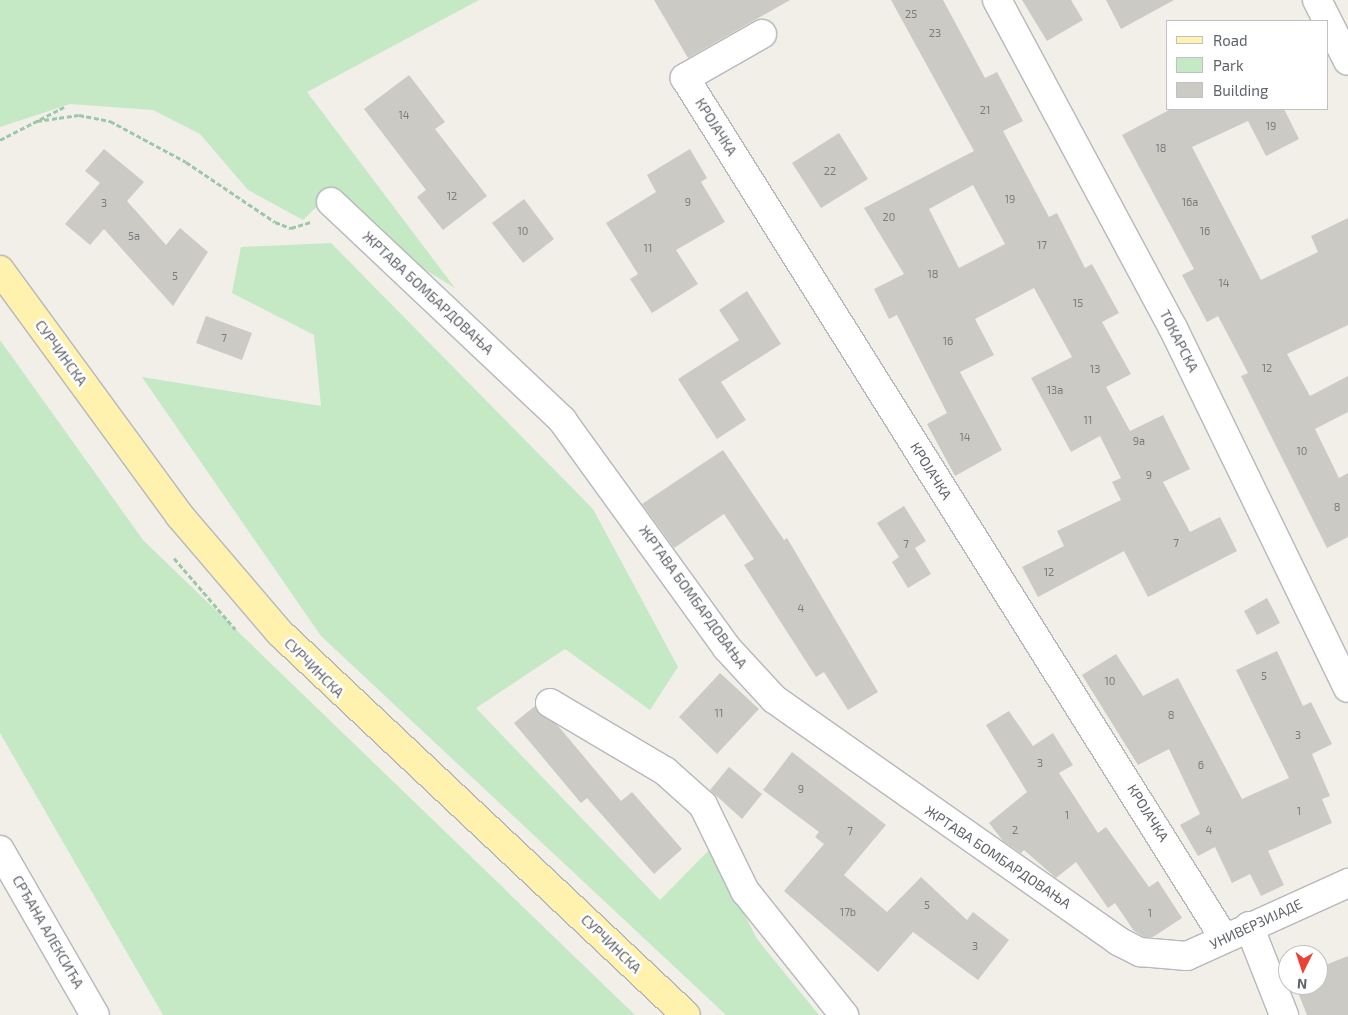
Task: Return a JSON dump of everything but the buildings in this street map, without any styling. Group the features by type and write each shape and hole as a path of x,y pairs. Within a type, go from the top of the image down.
{"main road":[{"name":"СУРЧИНСКА","path":"0,270 180,516 280,633 686,1015"}],"street":[{"name":"ТОКАРСКА","path":"997,0 1173,328 1348,688"},
{"path":"1317,0 1327,20"},
{"path":"1328,22 1348,61"},
{"name":"КРОЈАЧКА","path":"762,34 685,78 1224,938"},
{"name":"ЖРТАВА БОМБАРДОВАЊА","path":"331,202 562,420 726,648 774,699 1118,941 1140,952 1162,957"},
{"path":"550,703 665,771 704,804 745,891 844,1015"},
{"name":"СРЂАНА АЛЕКСИЋА","path":"0,850 95,1015"},
{"name":"УНИВЕРЗИЈАДЕ","path":"1162,957 1187,956 1348,882"},
{"path":"1249,926 1284,1015"}],"path":[{"path":"0,140 64,107"},
{"path":"37,121 79,115 110,121 169,152 276,222 291,228 308,225"}],"green space":[{"path":"0,0 479,0 307,92 455,288 409,260 333,191 303,220 248,190 200,134 153,110 70,104 0,127"},
{"path":"331,243 593,509 678,667 650,710 565,649 476,708 660,900 711,848 757,939 819,1015 726,1015 321,636 142,377 321,406 314,335 232,293 241,247"},
{"path":"0,340 143,540 635,1015 163,1015 0,733"}]}
